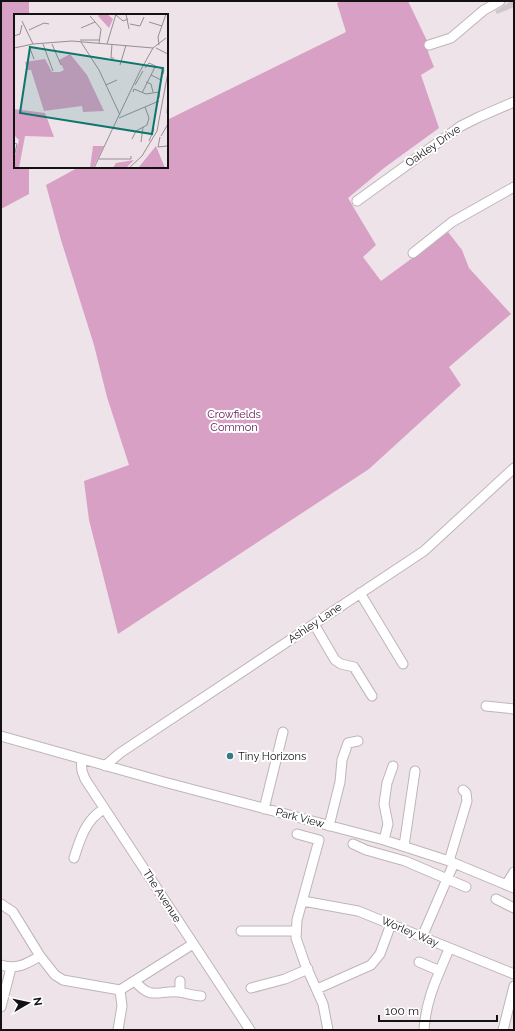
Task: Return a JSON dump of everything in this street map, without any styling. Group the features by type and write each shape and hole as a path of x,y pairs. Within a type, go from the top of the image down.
{"street":[{"path":"429,46 451,38 484,10 500,1"},
{"name":"Oakley Drive","path":"357,201 461,126 514,102"},
{"path":"413,253 452,222 514,187"},
{"name":"Ashley Lane","path":"105,766 126,749 429,546 514,468"},
{"path":"360,593 403,664"},
{"path":"314,624 335,660 341,664 354,667 372,696"},
{"path":"486,706 514,709"},
{"path":"264,809 283,732"},
{"name":"Park View","path":"1,736 105,766 384,840 451,862 510,887"},
{"path":"329,826 340,782 342,760 348,743 358,741"},
{"name":"The Avenue","path":"81,759 82,771 85,780 250,1030"},
{"path":"384,840 388,824 384,804 387,783 393,766"},
{"path":"404,846 415,771"},
{"path":"422,937 446,880 467,801 466,793 463,790"},
{"path":"74,858 86,827 93,817 104,809"},
{"path":"297,834 319,840 306,884 296,931 299,948 317,989 326,1016 328,1030"},
{"path":"353,844 366,850 404,861 446,880 466,887"},
{"path":"510,887 514,872"},
{"path":"496,899 514,908"},
{"name":"Worley Way","path":"303,901 358,911 422,937 449,950 514,974"},
{"path":"1,904 13,912 49,969 63,980 120,990 193,944"},
{"path":"317,989 371,965 376,960 391,924"},
{"path":"241,931 296,931"},
{"path":"424,1030 426,1009 449,950"},
{"path":"1,965 11,968 20,967 40,956"},
{"path":"419,962 440,971"},
{"path":"1,1007 11,968"},
{"path":"251,988 285,979 308,969"},
{"path":"135,981 142,990 148,993 180,992 188,995 201,996"},
{"path":"180,981 180,992"},
{"path":"503,1030 514,986"},
{"path":"118,1030 122,1006 120,990"}],"green space":[{"path":"1,1 29,2 29,14 14,14 14,168 29,168 29,194 1,209"},
{"name":"Crowfields Common","path":"342,1 408,1 429,45 428,52 434,67 421,75 439,128 384,168 348,198 376,245 363,257 381,281 448,232 462,250 469,268 511,314 449,367 461,385 369,469 118,634 89,520 84,481 129,465 107,397 94,345 61,240 46,185 77,168 168,168 168,120 346,32 337,3"}],"building":[{"path":"511,1 514,1 514,7 497,14 495,11"}],"place":[{"name":"Tiny Horizons","path":"230,756"}]}
